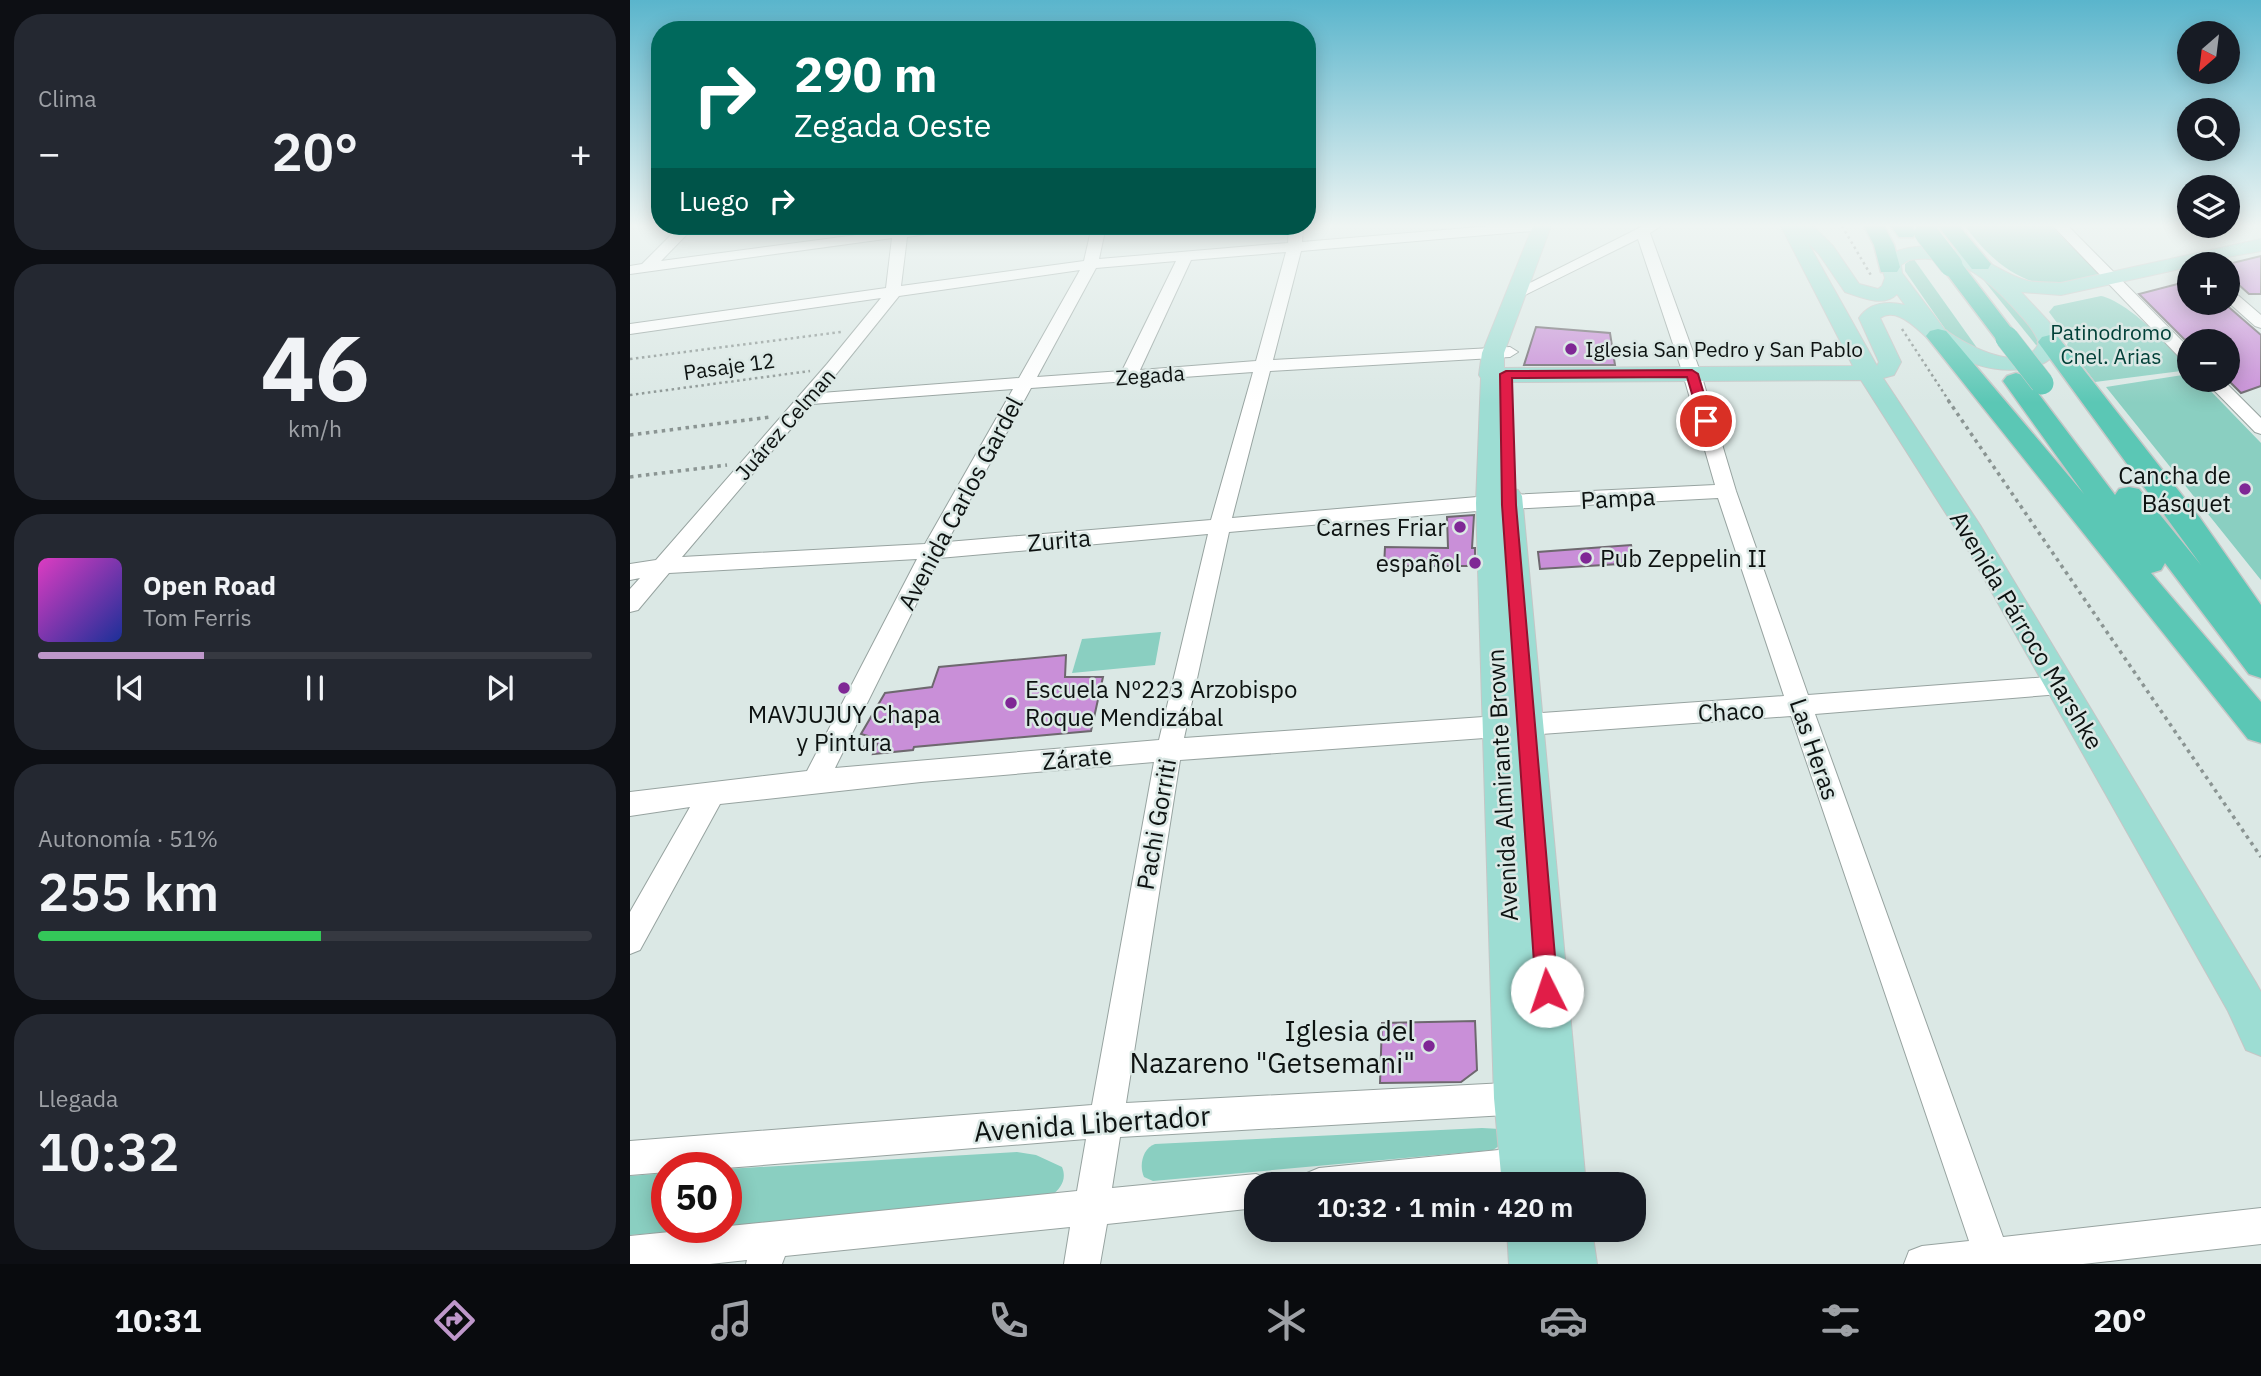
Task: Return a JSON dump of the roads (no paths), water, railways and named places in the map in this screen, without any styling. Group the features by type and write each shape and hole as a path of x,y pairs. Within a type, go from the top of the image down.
{"highway":[{"path":"1955,285 2029,382 2261,713"},
{"path":"2044,332 2189,525 2261,631"},
{"path":"1938,335 2261,728"},
{"path":"2029,382 2261,665"}],"main road":[{"name":"Avenida Almirante Brown","path":"1526,285 1500,364 1499,504 1513,724 1562,1172"},
{"name":"Avenida Almirante Brown","path":"1525,289 1527,285"},
{"name":"Avenida Párroco Marshke","path":"1821,285 1868,373 1971,531 2242,997 2261,1035"},
{"path":"1850,285 1912,315 1966,353 2003,363 2022,362 2046,353 2044,332 2036,307 2040,303 2100,285"},
{"path":"1500,364 1692,374 1882,372 1890,365 1870,318 1886,302 1892,285"},
{"path":"1902,285 1938,335"},
{"path":"2004,285 2044,332"},
{"path":"2022,285 2045,290 2089,285"},
{"name":"Avenida Almirante Brown","path":"1513,724 1517,1098 1524,1172"},
{"path":"1531,1242 1533,1264"},
{"path":"1570,1242 1573,1264"}],"street":[{"path":"893,293 894,285"},
{"path":"630,329 948,285"},
{"name":"Avenida Carlos Gardel","path":"816,780 932,551 1079,285"},
{"path":"1128,376 1172,285"},
{"name":"Pachi Gorriti","path":"1082,1264 1169,750 1220,526 1283,285"},
{"path":"1525,289 1533,285"},
{"name":"Las Heras","path":"1665,285 1727,491 1993,1261"},
{"path":"2117,285 2177,345"},
{"name":"Juárez Celman","path":"630,604 807,399 893,293"},
{"path":"2240,305 2261,323"},
{"name":"Zegada","path":"807,399 1262,366 1500,364"},
{"path":"2225,392 2261,428"},
{"path":"2242,409 2261,404"},
{"name":"Pampa","path":"1499,504 1727,491"},
{"name":"Zurita","path":"630,572 664,566 932,551 1499,504"},
{"name":"Chaco","path":"1513,724 1800,707 2061,685"},
{"name":"Zárate","path":"630,804 816,780 1513,724"},
{"path":"630,940 712,793"},
{"name":"Avenida Libertador","path":"630,1158 1105,1121 1555,1098"},
{"path":"630,1254 768,1252 1090,1208 1244,1192"},
{"path":"1922,1264 1993,1261 2261,1226"}],"place":[{"name":"Iglesia San Pedro y San Pablo","path":"1571,349"},
{"name":"Cancha de Básquet","path":"2245,489"},
{"name":"Carnes Friar","path":"1460,527"},
{"name":"Pub Zeppelin II","path":"1586,558"},
{"name":"español","path":"1475,563"},
{"name":"MAVJUJUY Chapa y Pintura","path":"844,688"},
{"name":"Escuela Nº223 Arzobispo Roque Mendizábal","path":"1011,703"},
{"name":"Iglesia del Nazareno \"Getsemani\"","path":"1429,1046"}],"park label":[{"name":"Patinodromo Cnel. Arias","path":"2111,344"}]}
